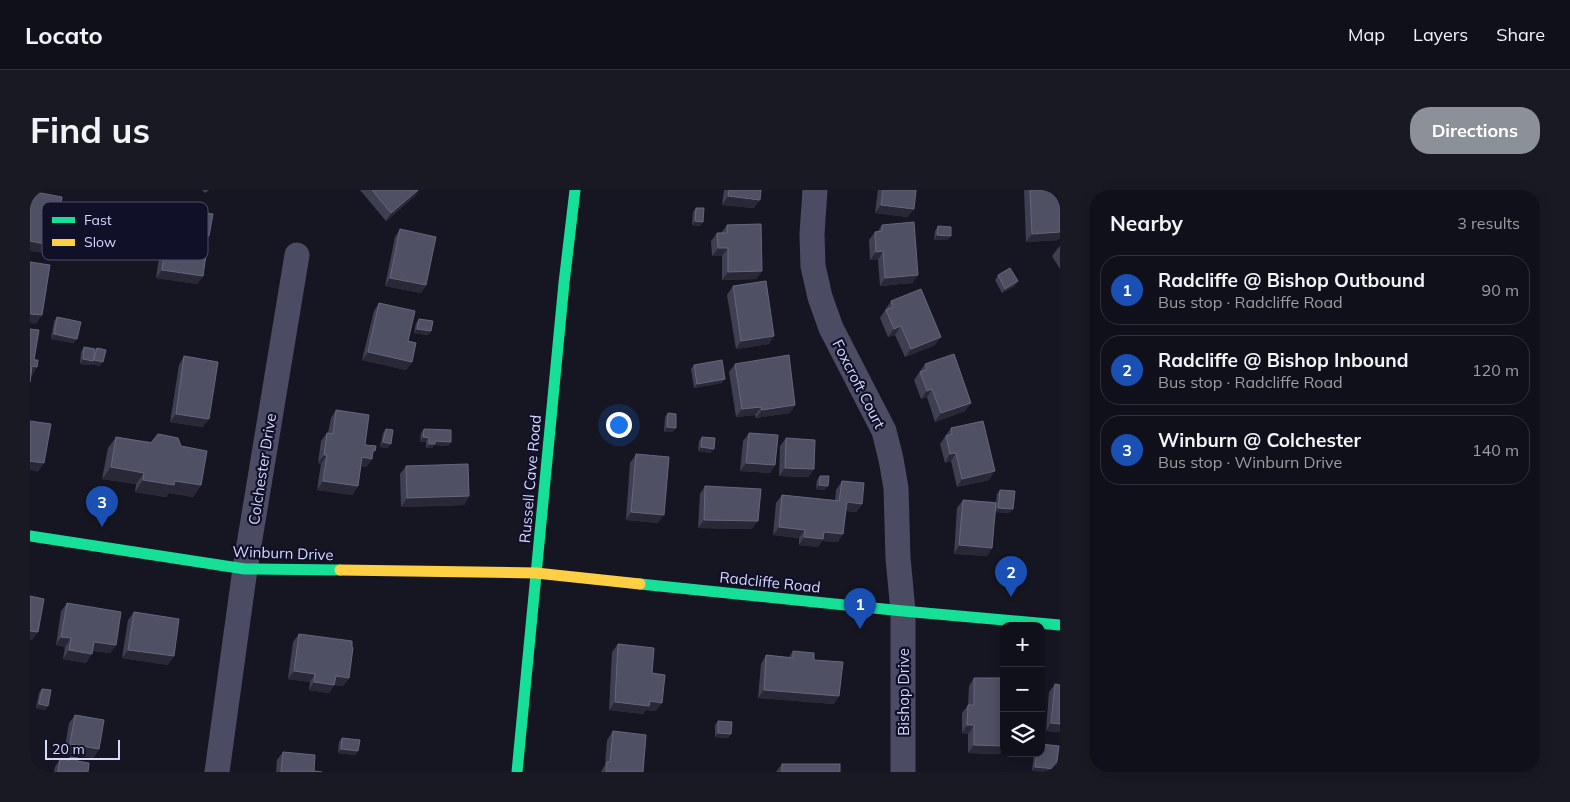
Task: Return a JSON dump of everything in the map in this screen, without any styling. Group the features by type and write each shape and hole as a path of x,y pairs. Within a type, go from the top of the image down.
{"street":[{"name":"Russell Cave Road","path":"517,772 564,283 575,190"},
{"name":"Foxcroft Court","path":"815,190 812,234 813,266 820,297 831,328 884,430 891,459 896,488 898,558 903,611"},
{"name":"Colchester Drive","path":"217,772 245,569 297,255"},
{"name":"Winburn Drive","path":"30,536 245,569 536,573"},
{"name":"Radcliffe Road","path":"536,573 903,611 1060,625"},
{"name":"Bishop Drive","path":"903,611 903,772"}],"building":[{"path":"372,190 418,190 391,213"},
{"path":"729,190 761,190 760,200 728,196"},
{"path":"883,190 916,190 914,209 881,205"},
{"path":"1030,190 1060,190 1060,232 1032,234"},
{"path":"30,191 62,197 61,202 42,202 42,244 30,241"},
{"path":"696,208 704,208 703,222 695,221"},
{"path":"208,213 213,214 208,236"},
{"path":"914,222 918,275 885,278 883,251 876,252 875,232 882,231 882,225"},
{"path":"761,224 762,271 728,272 728,248 718,248 717,233 727,233 727,225"},
{"path":"938,226 951,227 951,236 937,235"},
{"path":"400,229 436,237 426,285 390,278"},
{"path":"163,260 205,260 203,276 162,270"},
{"path":"30,262 50,265 42,315 30,314"},
{"path":"1010,268 1018,281 1005,289 998,275"},
{"path":"766,281 774,336 741,341 733,286"},
{"path":"921,289 941,337 911,349 901,326 894,329 886,310 893,307 891,301"},
{"path":"379,303 415,311 408,341 416,343 412,362 368,352"},
{"path":"57,317 81,322 77,339 54,334"},
{"path":"419,319 433,321 431,331 417,329"},
{"path":"30,329 39,330 34,360 38,360 37,367 32,366 30,382"},
{"path":"84,347 95,349 93,361 83,359"},
{"path":"97,348 106,350 103,362 94,360"},
{"path":"954,354 971,403 941,413 932,389 927,391 920,372 927,369 925,364"},
{"path":"789,355 795,405 762,410 761,407 742,409 735,364"},
{"path":"184,356 218,362 209,419 176,414"},
{"path":"722,360 725,379 697,384 694,365"},
{"path":"336,410 369,415 365,445 376,446 375,451 373,450 372,459 362,457 358,486 323,481 327,455 324,455 327,433 333,434"},
{"path":"668,413 676,414 676,428 667,427"},
{"path":"30,421 51,424 44,463 30,461"},
{"path":"983,421 995,471 962,479 956,453 950,454 946,436 952,434 951,428"},
{"path":"386,429 393,430 391,444 383,442"},
{"path":"424,429 451,430 451,442 435,441 435,444 429,444 429,438 423,437"},
{"path":"749,433 778,435 775,465 746,463"},
{"path":"158,434 178,438 181,446 207,451 201,485 175,481 174,485 143,480 144,473 111,467 116,437 151,443"},
{"path":"702,437 715,438 714,449 701,447"},
{"path":"786,438 815,440 814,469 785,468"},
{"path":"636,454 669,457 664,515 631,512"},
{"path":"468,464 469,496 407,498 406,466"},
{"path":"820,476 829,476 828,486 819,485"},
{"path":"842,481 864,483 862,504 847,502 843,534 824,532 823,539 804,537 805,530 779,527 782,495 839,501"},
{"path":"705,486 761,489 758,521 704,520"},
{"path":"1000,490 1015,491 1013,509 998,508"},
{"path":"963,500 996,503 992,548 959,545"},
{"path":"30,596 44,599 38,632 30,631"},
{"path":"67,603 121,612 116,645 94,642 92,654 69,650 71,638 61,637"},
{"path":"134,612 179,619 174,656 128,650"},
{"path":"299,634 352,641 353,648 349,678 336,676 334,685 314,682 315,674 294,671"},
{"path":"618,644 654,648 652,673 665,675 662,703 650,701 649,706 615,702"},
{"path":"793,651 814,653 814,660 843,662 839,696 764,690 766,655 793,658"},
{"path":"974,678 1000,678 1000,746 974,745 974,725 967,725 968,705 974,705"},
{"path":"1055,684 1060,685 1060,724 1051,723"},
{"path":"42,689 51,690 48,706 39,704"},
{"path":"75,715 104,720 99,749 70,744"},
{"path":"718,721 732,722 731,734 718,733"},
{"path":"613,731 646,735 643,772 606,772 607,762 610,762"},
{"path":"342,738 360,740 358,751 341,749"},
{"path":"1045,744 1059,746 1056,769 1035,767 1036,757 1045,757"},
{"path":"283,752 315,755 314,771 322,772 281,772"},
{"path":"70,757 78,758 77,761 89,763 88,772 58,772 60,759 70,760"},
{"path":"782,764 840,764 840,772 782,772"}],"traffic: fast":[{"path":"517,772 564,283 575,190"},
{"path":"30,536 245,569 340,570"},
{"path":"640,584 1060,625"}],"traffic: slow":[{"path":"340,570 536,573 640,584"}],"place":[{"name":"Winburn @ Colchester","path":"102,527"},
{"name":"Radcliffe @ Bishop Inbound","path":"1011,597"},
{"name":"Radcliffe @ Bishop Outbound","path":"860,629"}]}
